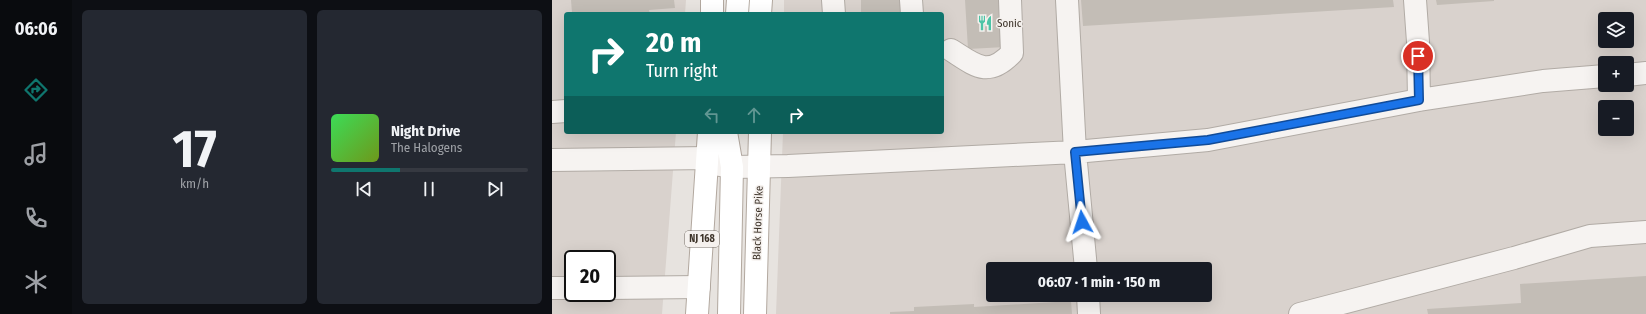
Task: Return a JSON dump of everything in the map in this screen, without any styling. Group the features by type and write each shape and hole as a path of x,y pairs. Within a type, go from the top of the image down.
{"main road":[{"path":"712,0 712,12"},
{"path":"737,12 738,0"},
{"path":"760,12 761,0"},
{"name":"NJ 168","path":"697,314 709,134"},
{"path":"726,134 732,167 729,314"},
{"path":"739,134 760,168"},
{"name":"Black Horse Pike","path":"755,314 760,134"}],"street":[{"path":"833,0 834,12"},
{"path":"911,0 912,12"},
{"path":"951,50 984,68 994,68 1005,61 1012,53 1010,0"},
{"path":"1067,0 1075,152 1085,262"},
{"path":"1415,0 1418,42 1419,100"},
{"path":"1634,74 1646,73"},
{"path":"552,160 707,161 732,167 760,168 1075,152 1208,140 1419,100 1543,81 1598,77"},
{"path":"552,112 564,111"},
{"path":"1300,314 1514,258 1590,236 1646,232"},
{"path":"616,288 699,287"},
{"path":"552,288 564,288"},
{"path":"1088,302 1089,314"}],"shaded area":[{"path":"552,0 686,0 685,12 564,12 564,134 676,134 662,314 552,314"},
{"path":"784,0 1646,0 1646,314 776,314 783,134 944,134 944,12 784,12"}],"building":[{"path":"571,0 674,0 675,8 649,10 650,12 572,12"},
{"path":"861,0 903,0 903,12 861,12"},
{"name":"Sonic","path":"965,0 1002,0 1005,47 968,49"},
{"path":"1081,0 1393,0 1394,7 1083,26"},
{"path":"1436,0 1494,0 1494,1 1437,5"},
{"path":"1646,276 1646,314 1428,314 1427,309 1521,303 1520,284"},
{"path":"1071,302 1072,314 890,314 890,312 914,311 914,307 974,304 974,307"}],"place":[{"name":"Sonic","path":"985,23"}],"route":[{"path":"1082,222 1075,152 1127,146 1208,140 1394,106 1419,100 1418,56"}]}
